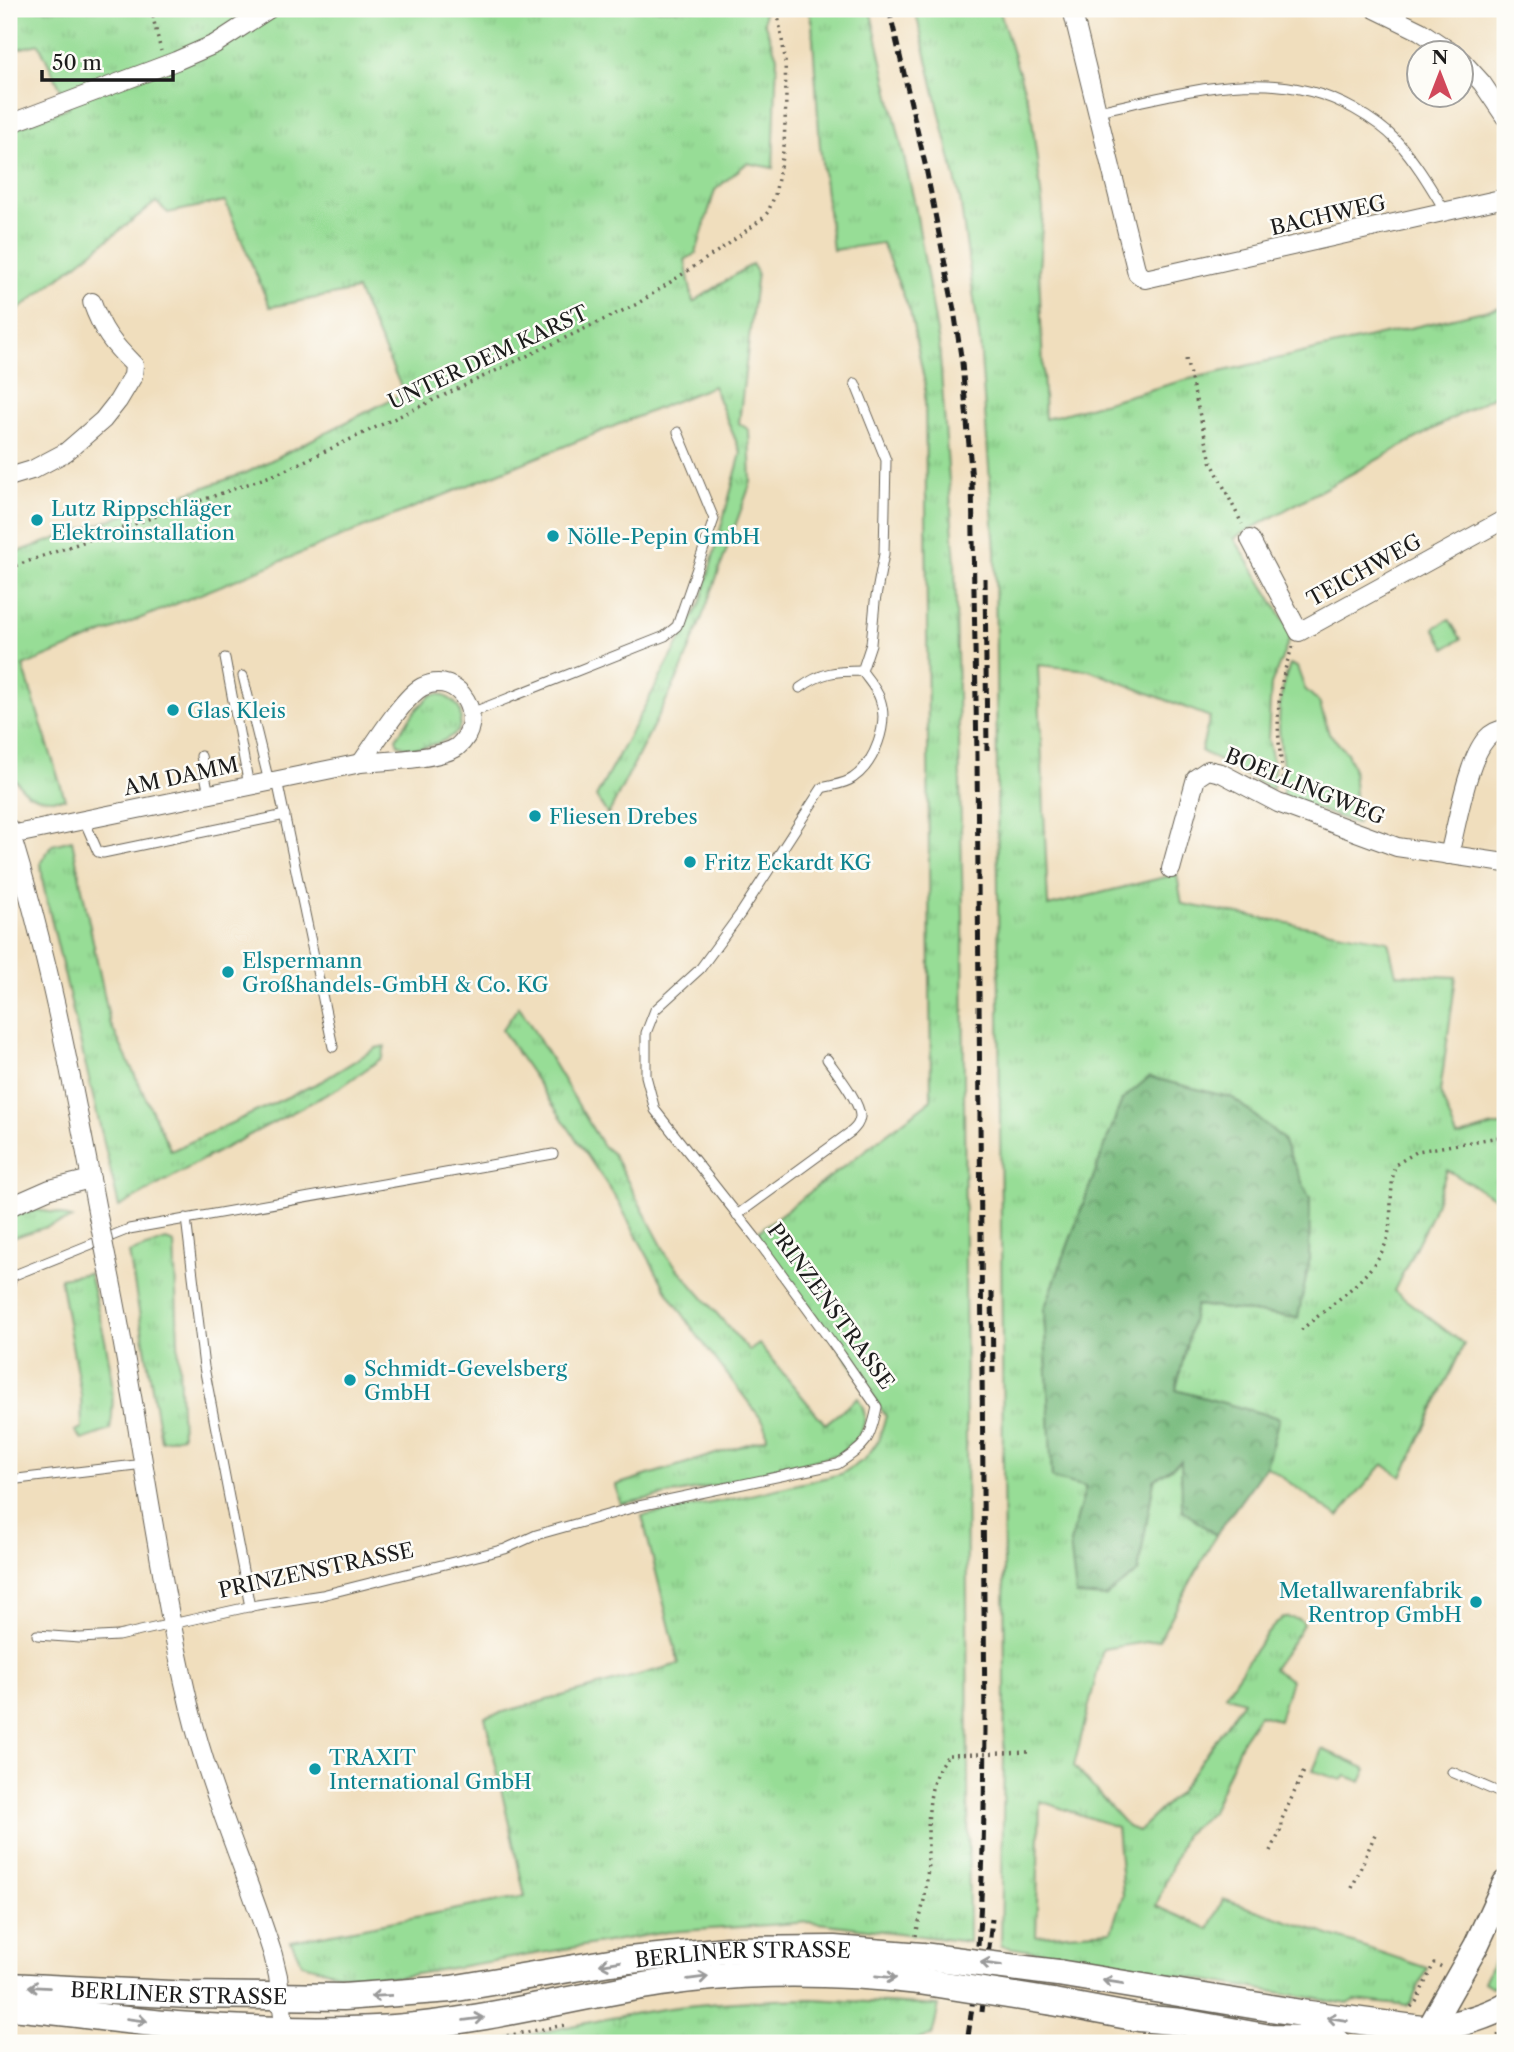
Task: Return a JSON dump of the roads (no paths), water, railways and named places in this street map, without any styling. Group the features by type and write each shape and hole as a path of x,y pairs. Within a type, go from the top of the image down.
{"main road":[{"path":"1425,2037 1476,1945 1505,1884"},
{"name":"BERLINER STRASSE","path":"9,1986 190,1995 333,1998 387,1996 486,1984 668,1955 726,1950 834,1949 918,1964 1054,2002 1275,2041 1307,2039 1336,2043"},
{"name":"BERLINER STRASSE","path":"9,2007 285,2036 486,2017 613,1991 712,1976 807,1973 918,1964 1058,1973 1314,2015 1425,2037"},
{"path":"1386,2043 1425,2037 1493,2013 1505,2006"}],"street":[{"path":"9,124 215,44 269,9"},
{"path":"1075,9 1098,111"},
{"path":"1386,11 1430,38"},
{"path":"1476,78 1504,110"},
{"name":"BACHWEG","path":"1098,111 1137,272 1144,279 1505,198"},
{"path":"9,477 32,470 66,452 103,420 134,376 134,365 110,341 92,302"},
{"name":"TEICHWEG","path":"1250,539 1299,632 1505,519"},
{"path":"361,763 402,707 424,686 444,684 453,687 466,698 471,713"},
{"name":"AM DAMM","path":"10,831 84,820 361,763 409,759 451,749 457,746 470,728 471,713"},
{"path":"1449,855 1463,799 1481,746 1492,733 1505,729"},
{"name":"BOELLINGWEG","path":"1171,869 1196,778 1203,772 1213,770 1278,803 1397,848 1505,863"},
{"path":"10,831 27,886 62,1028 172,1624 191,1712 211,1786 270,1947 278,1976 285,2036"},
{"path":"9,1207 50,1189 91,1179"}],"lane":[{"path":"1098,111 1168,94 1232,84 1271,84 1306,90 1335,99 1375,121 1418,166 1445,211"},
{"path":"800,688 817,676 838,671 862,671 871,644 884,554 886,460 855,383"},
{"path":"471,713 665,636 677,625 714,519 678,432"},
{"path":"225,658 249,786"},
{"name":"PRINZENSTRASSE","path":"37,1635 80,1638 118,1636 250,1607 322,1595 505,1549 537,1535 639,1506 838,1464 863,1446 873,1426 877,1407 841,1354 655,1110 646,1076 646,1033 655,1010 700,969 741,913 822,788 851,780 864,769 876,748 884,720 880,698 862,671"},
{"path":"243,676 285,815 333,1047"},
{"path":"201,756 209,794"},
{"path":"84,820 98,852 103,853 285,815"},
{"path":"737,1215 859,1124 861,1114 857,1105 827,1059"},
{"path":"9,1288 12,1276 129,1229 552,1154"},
{"path":"186,1218 204,1367 250,1607"},
{"path":"9,1480 144,1464"},
{"path":"1452,1772 1505,1796"}],"railway":[{"path":"889,9 926,168 954,310 962,363 972,481 977,755 985,1727 979,1925 967,2043"},
{"path":"985,578 987,750"},
{"path":"992,1292 993,1373"},
{"path":"982,2012 992,1919"}],"place":[{"name":"Lutz Rippschläger Elektroinstallation","path":"37,520"},
{"name":"Nölle-Pepin GmbH","path":"553,536"},
{"name":"Glas Kleis","path":"173,710"},
{"name":"Fliesen Drebes","path":"535,816"},
{"name":"Fritz Eckardt KG","path":"690,862"},
{"name":"Elspermann Großhandels-GmbH & Co. KG","path":"228,972"},
{"name":"Schmidt-Gevelsberg GmbH","path":"350,1380"},
{"name":"Metallwarenfabrik Rentrop GmbH","path":"1476,1602"},
{"name":"TRAXIT International GmbH","path":"315,1769"}]}
